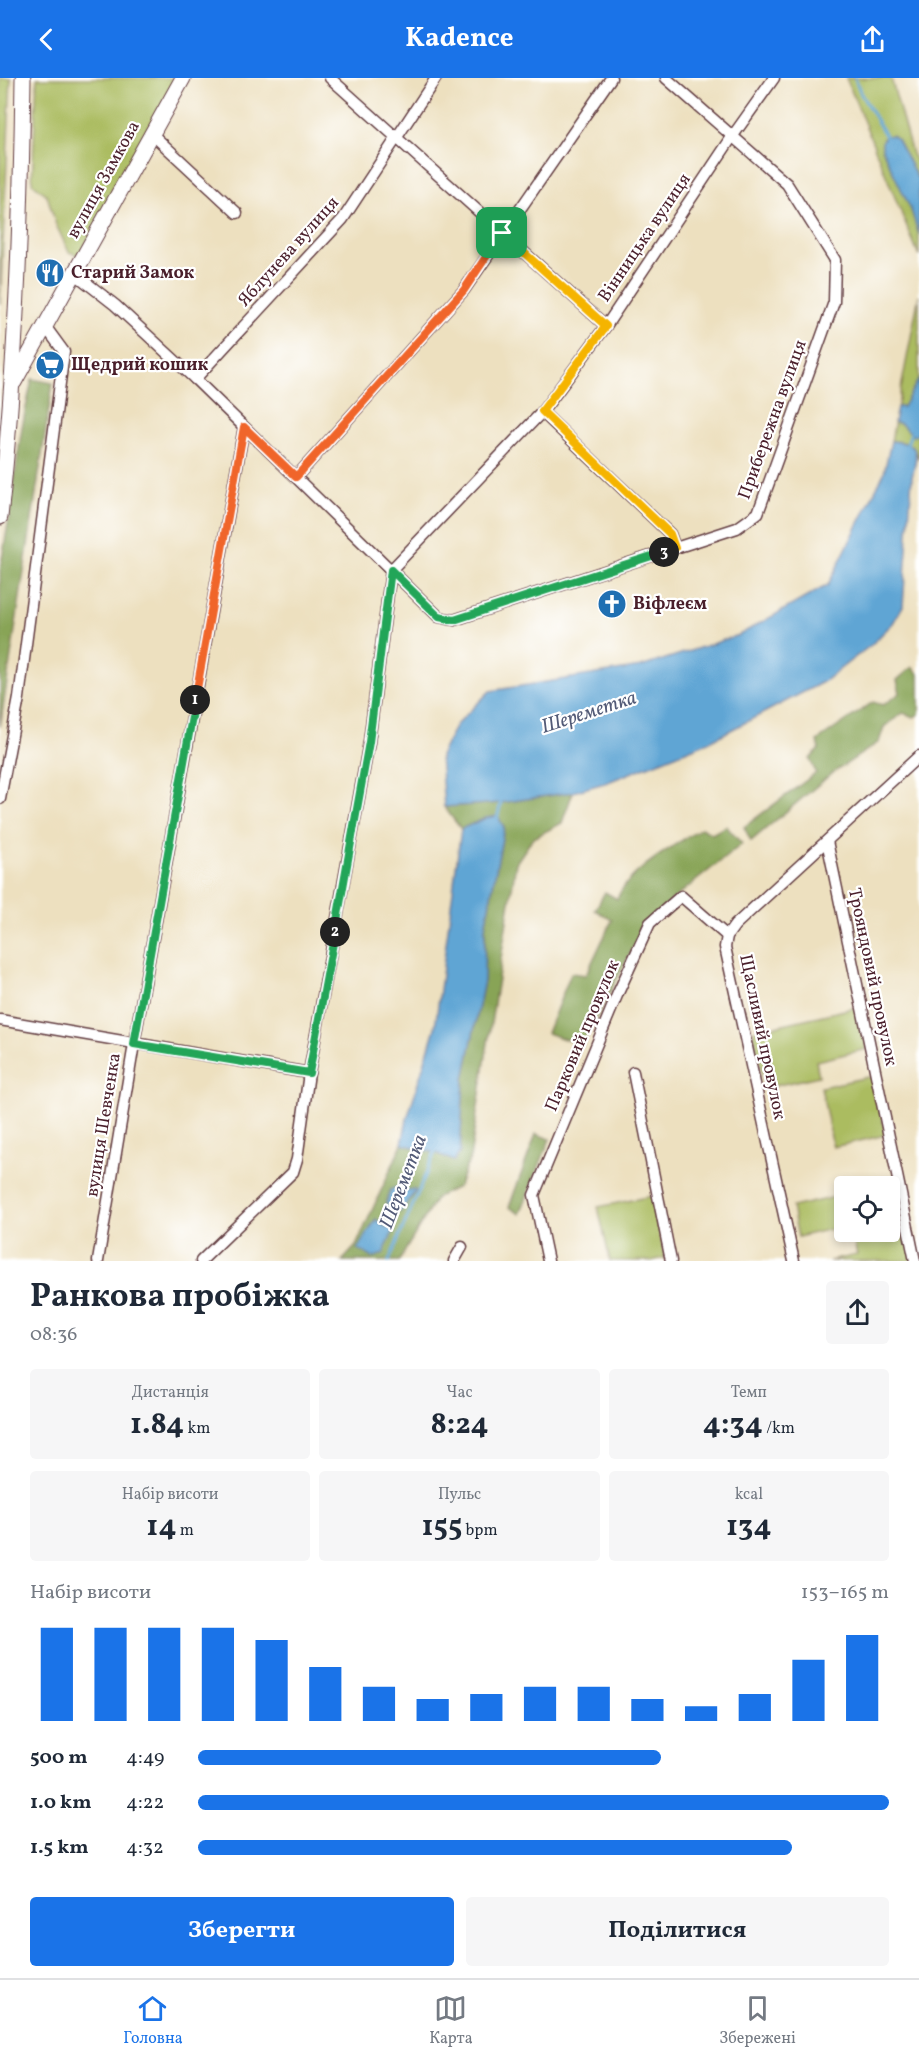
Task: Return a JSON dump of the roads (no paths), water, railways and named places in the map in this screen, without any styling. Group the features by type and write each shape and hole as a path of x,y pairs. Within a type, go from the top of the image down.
{"main road":[{"path":"0,517 10,429 21,182 23,78"},
{"name":"вулиця Замкова","path":"12,385 183,78"}],"street":[{"path":"330,78 606,326"},
{"name":"Яблунева вулиця","path":"195,379 343,219 436,78"},
{"path":"296,477 464,290 611,78"},
{"name":"Прибережна вулиця","path":"74,273 115,305 195,379 439,617 454,620 737,528 758,513 834,302 835,260 786,184 666,78"},
{"name":"Вінницька вулиця","path":"391,570 542,411 606,326 774,78"},
{"path":"152,134 237,213"},
{"path":"0,799 19,698 63,364 64,352 43,330"},
{"path":"542,411 670,534 675,548"},
{"name":"вулиця Шевченка","path":"98,1261 134,1044 244,427"},
{"path":"201,1261 293,1172 297,1159 309,1073 369,742 391,570"},
{"name":"Щасливий провулок","path":"794,1261 725,947 727,936 735,925 919,756"},
{"name":"Трояндовий провулок","path":"827,841 915,1261"},
{"name":"Парковий провулок","path":"548,1261 534,1195 618,993 650,923 681,896 727,936"},
{"path":"0,1020 309,1073"},
{"path":"633,1072 671,1261"},
{"path":"454,1261 462,1247"}],"water":[{"path":"892,135 897,139 919,181 919,235 911,210 882,149 882,140"},
{"path":"919,378 919,433 914,436 901,424 894,422 897,407 903,407"},
{"path":"891,441 912,446 916,455 912,477 903,606 893,623 871,645 823,682 708,742 608,782 573,792 500,803 444,807 440,756 456,725 490,691 641,667 739,635 828,585 884,473"},
{"path":"498,816 504,828 485,927 484,981 464,1079 460,1152 454,1161 436,1153 402,1144 407,1119 435,1028 461,829 486,818"},
{"path":"397,1187 403,1191 414,1189 416,1191 400,1212 386,1204 390,1190"},
{"path":"376,1219 384,1226 394,1230 383,1254 373,1258 358,1249"}],"waterway":[{"name":"Шереметка","path":"855,78 861,94 888,140"},
{"name":"Шереметка","path":"907,444 912,430"},
{"name":"Шереметка","path":"497,819 501,802"},
{"name":"Шереметка","path":"389,1261 436,1150"}],"place":[{"name":"Старий Замок","path":"50,273"},
{"name":"Щедрий кошик","path":"50,365"},
{"name":"Віфлеєм","path":"612,604"}]}
